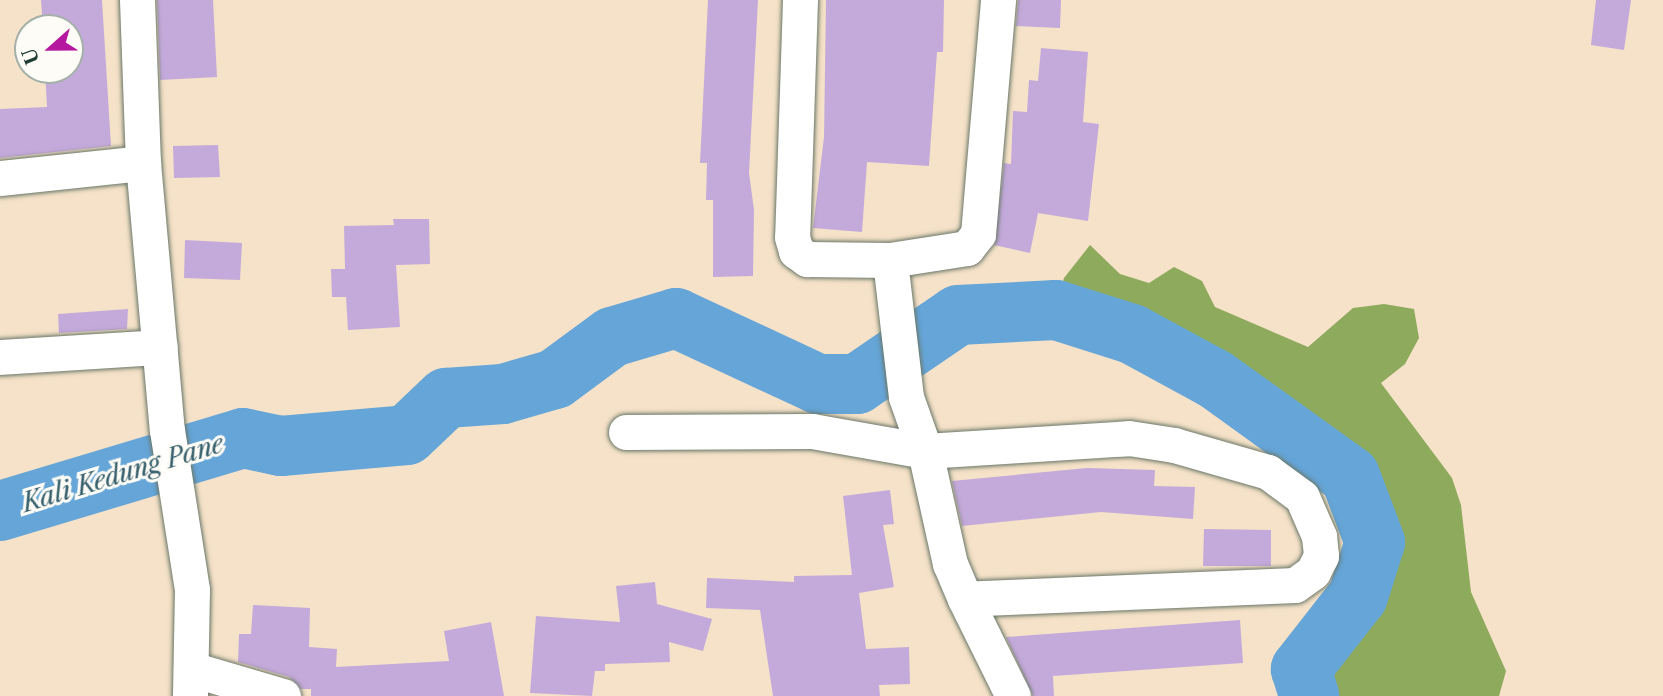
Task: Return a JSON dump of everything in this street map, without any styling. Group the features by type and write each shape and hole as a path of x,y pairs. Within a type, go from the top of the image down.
{"street":[{"path":"137,0 143,163 167,430 192,590 190,682 283,696"},
{"path":"800,0 792,237 796,251 807,259 891,272 967,248 978,234 999,0"},
{"path":"0,178 143,163"},
{"path":"891,272 906,397 925,451 950,564 1013,696"},
{"path":"0,357 160,346"},
{"path":"626,432 811,431 925,451 1129,438 1174,445 1268,472 1302,497 1319,536 1321,556 1313,572 1295,585 965,599"}],"green space":[{"path":"1090,245 1120,274 1149,283 1174,267 1202,281 1215,307 1308,347 1353,308 1384,304 1414,309 1419,338 1405,364 1381,383 1452,478 1461,505 1471,592 1506,671 1499,696 1322,696 1315,671 1369,602 1389,542 1360,468 1221,368 1137,323 1058,297 1064,278"}],"building":[{"path":"41,0 102,0 111,146 0,158 0,109 47,107 46,84 84,84 84,14 42,14"},
{"path":"157,0 213,0 217,77 160,80"},
{"path":"708,0 758,0 749,173 754,210 753,276 713,277 713,200 706,200 707,163 700,163"},
{"path":"826,0 944,0 943,52 937,52 929,166 867,162 862,232 813,228 824,137"},
{"path":"1018,0 1061,0 1060,28 1016,26"},
{"path":"1596,0 1631,0 1624,50 1591,45"},
{"path":"1041,48 1088,52 1083,122 1099,124 1088,221 1038,213 1030,253 994,245 1004,163 1011,164 1013,111 1027,112 1029,80 1038,81"},
{"path":"218,145 220,177 174,178 173,146"},
{"path":"393,219 429,219 430,264 396,265 400,327 348,330 346,297 332,297 331,269 345,269 344,226 394,225"},
{"path":"185,240 242,243 240,280 184,278"},
{"path":"128,309 127,329 59,333 58,314"},
{"path":"1087,468 1155,470 1154,486 1195,487 1193,519 1101,512 962,526 952,481"},
{"path":"890,490 894,524 883,525 894,587 859,593 866,649 909,647 910,684 879,685 880,696 773,696 760,610 706,608 707,578 794,582 794,576 852,575 843,496"},
{"path":"1204,529 1271,530 1271,566 1203,566"},
{"path":"655,582 657,604 712,619 703,651 669,642 670,662 605,664 605,671 595,671 592,696 530,693 536,616 620,622 616,586"},
{"path":"253,605 310,608 309,647 337,649 336,667 449,661 444,631 491,622 504,696 311,696 311,689 301,689 289,677 238,662 239,634 251,634"},
{"path":"1240,620 1243,663 1053,676 1054,696 1033,696 1006,637"}],"waterway":[{"name":"Kali Kedung Pane","path":"0,511 243,438 281,446 407,435 446,398 503,394 555,379 612,337 676,318 818,384 857,384 958,315 1056,310 1132,334 1215,379 1350,476 1375,542 1358,596 1301,669 1309,696"}]}
